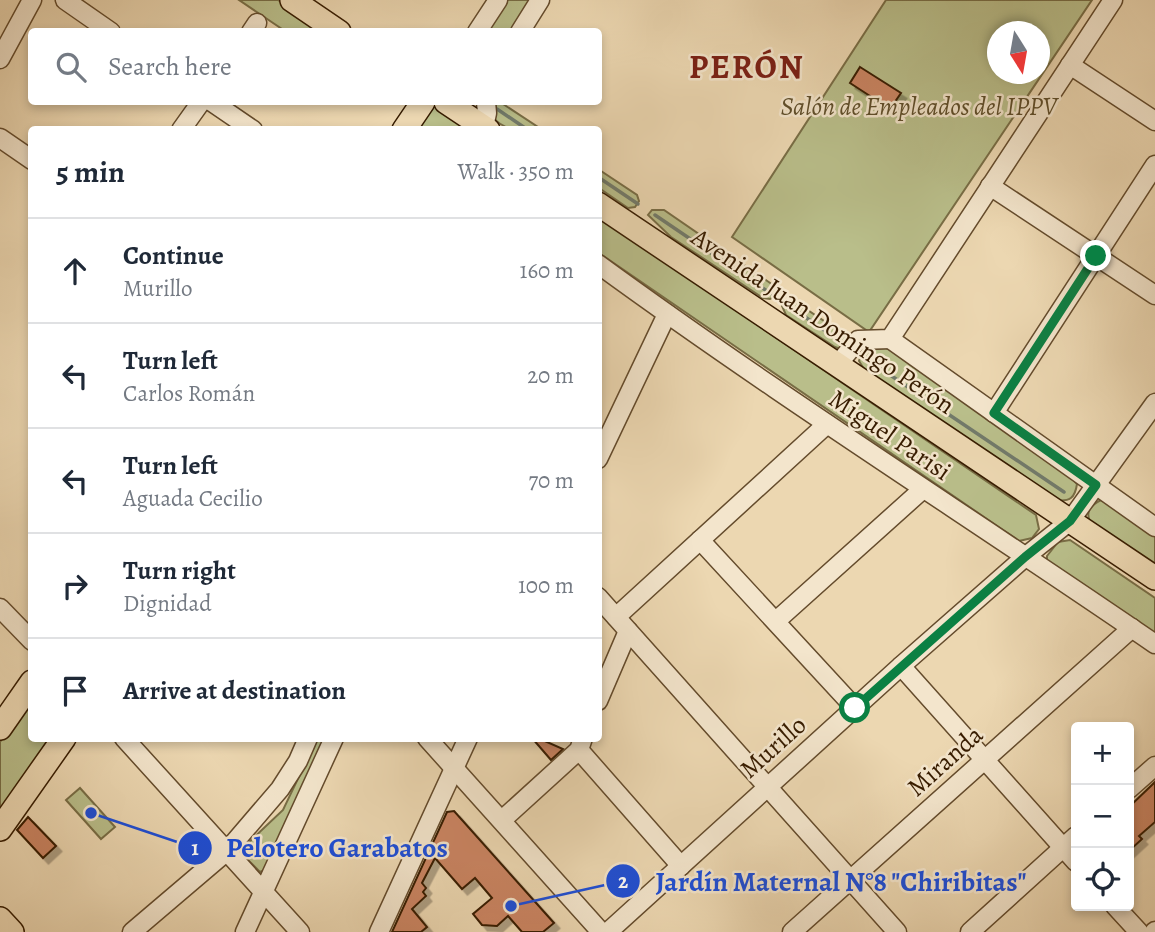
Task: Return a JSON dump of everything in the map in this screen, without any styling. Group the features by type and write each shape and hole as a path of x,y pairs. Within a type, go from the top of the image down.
{"main road":[{"path":"292,0 334,28"},
{"path":"407,126 420,105"},
{"path":"450,105 481,126"},
{"name":"Avenida Juan Domingo Perón","path":"602,207 1155,578"},
{"path":"0,728 28,688"},
{"path":"1,827 61,742"},
{"path":"0,919 12,932"}],"street":[{"path":"0,59 7,29 32,0"},
{"path":"65,0 105,28"},
{"path":"480,28 498,0"},
{"path":"522,28 540,0"},
{"path":"890,339 1113,0"},
{"path":"1070,65 1155,121"},
{"path":"184,126 199,105"},
{"path":"216,105 247,126"},
{"path":"485,126 486,105"},
{"path":"0,138 28,157"},
{"path":"994,413 1155,165"},
{"path":"990,186 1155,295"},
{"name":"Miguel Parisi","path":"602,267 827,424 1155,644"},
{"path":"602,451 667,314"},
{"path":"838,364 858,340 890,339 1155,527"},
{"name":"Murillo","path":"608,932 901,666 1070,521 1155,403"},
{"path":"616,617 827,424"},
{"path":"776,621 923,489"},
{"path":"700,540 855,708"},
{"path":"602,601 897,932"},
{"path":"0,608 28,637"},
{"name":"Miranda","path":"792,932 1132,628"},
{"path":"602,692 628,631"},
{"path":"901,666 985,761 1070,842 970,932"},
{"path":"128,742 300,932"},
{"path":"132,932 226,852 280,789 306,742"},
{"path":"245,932 332,742"},
{"path":"431,742 601,932"},
{"path":"379,932 466,742"},
{"path":"502,820 581,744 681,866"},
{"path":"1134,785 1155,766"},
{"path":"1120,911 1139,932"}],"green space":[{"path":"239,0 278,0 320,28 281,28"},
{"path":"504,0 531,0 513,28 486,28"},
{"name":"Salón de Empleados del IPPV","path":"886,0 1092,0 1050,63 1050,21 987,21 987,84 1036,84 869,332 732,237"},
{"path":"434,105 465,126 418,126"},
{"path":"494,105 505,105 536,126 504,126 492,116"},
{"path":"602,172 637,195 639,201 635,207 628,208 602,190"},
{"path":"652,210 664,210 776,287 777,295 770,299 763,298 671,237 648,215"},
{"path":"602,219 1036,515 1039,529 1032,538 1019,541 602,255"},
{"path":"788,299 851,341 843,350 835,347 786,315 782,306"},
{"path":"888,348 1071,477 1077,484 1073,496 1068,500 1055,500 867,374 859,361 863,350"},
{"path":"1101,500 1155,535 1155,568 1091,525 1089,510"},
{"path":"1070,540 1155,598 1155,638 1047,561 1047,556 1058,542"},
{"path":"28,700 28,742 54,742 0,812 0,742"},
{"path":"316,742 326,742 265,870 260,872 243,852 246,845 283,810"},
{"path":"80,788 115,827 101,839 66,800"}],"building":[{"name":"Salón de Empleados del IPPV","path":"860,67 901,93 890,109 850,83"},
{"path":"535,742 547,742 563,749 551,760"},
{"path":"1155,782 1155,822 1139,836 1142,839 1134,846 1134,802"},
{"path":"454,811 554,923 543,932 522,932 508,916 497,926 482,925 473,914 492,898 475,878 462,889 435,858 422,883 426,888 423,892 426,896 412,909 427,927 421,932 392,932 447,812"},
{"path":"28,817 56,846 43,858 17,830"}],"waterway":[{"path":"497,109 522,126"},
{"path":"602,180 638,204"},
{"path":"655,215 776,297"},
{"path":"792,308 843,343"},
{"path":"859,354 1064,492"}],"place":[{"name":"Pelotero Garabatos","path":"91,813"},
{"name":"Jardín Maternal N°8 \"Chiribitas\"","path":"511,906"}],"district":[{"name":"PERÓN","path":"747,66"}],"route":[{"path":"855,708 1025,557 1070,521 1096,485 994,413 1096,256"}]}
